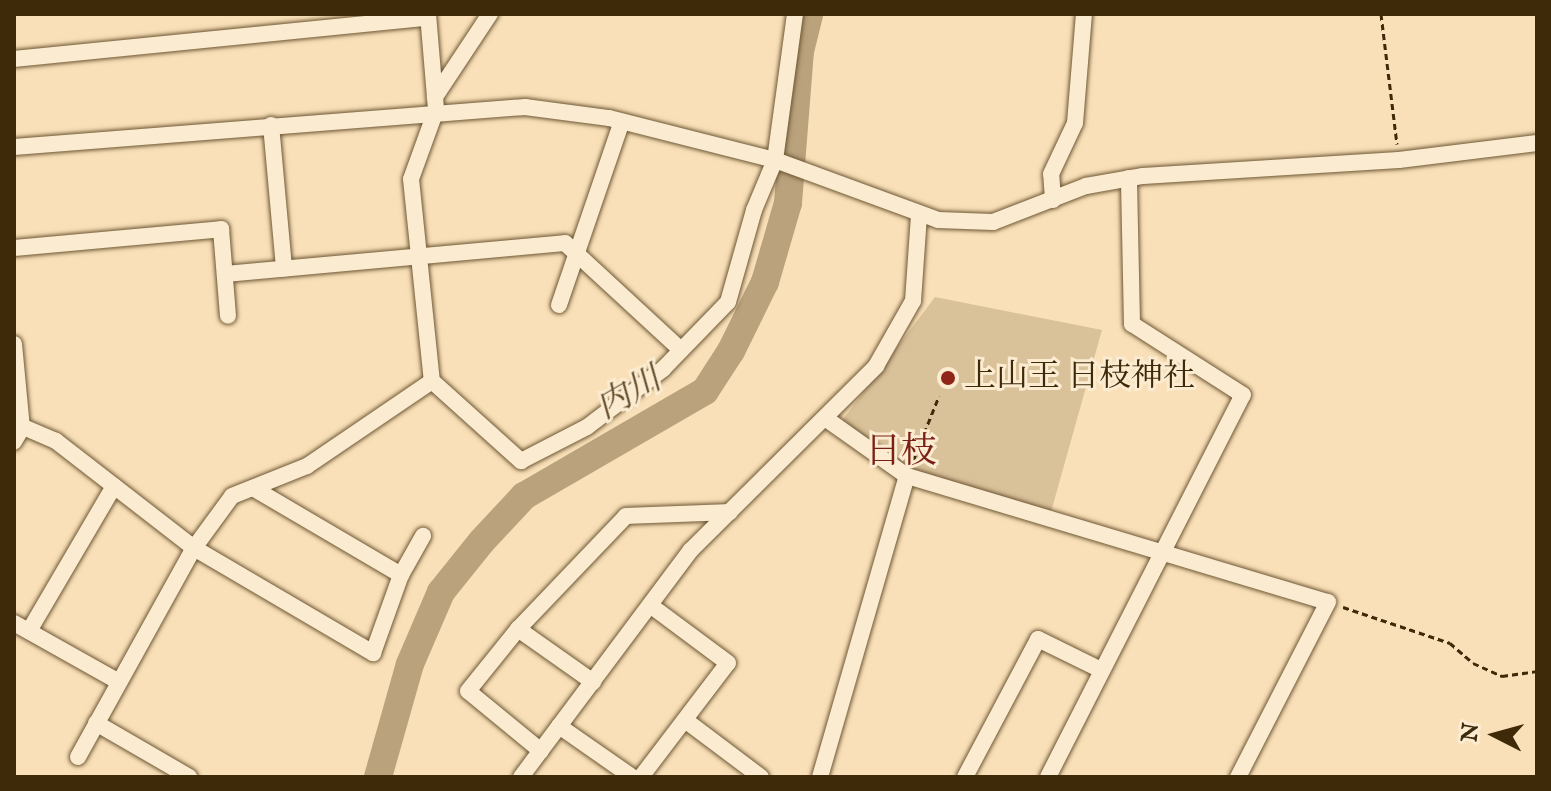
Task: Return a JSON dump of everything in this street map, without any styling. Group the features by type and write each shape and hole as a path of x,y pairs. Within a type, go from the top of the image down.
{"street":[{"path":"490,14 436,103 411,179 432,381 521,461 587,427 681,350 728,302 754,210 775,160 795,14"},
{"path":"1053,200 1051,174 1075,123 1084,14"},
{"path":"14,59 428,16 436,103"},
{"path":"14,147 271,125 436,103 525,107 622,121 775,160 919,215 993,222 1086,186 1129,178 1399,160 1537,143"},
{"path":"559,305 622,121"},
{"path":"271,125 284,268"},
{"path":"1048,777 1243,395 1132,324 1129,178"},
{"path":"521,777 691,550 876,366 913,301 919,215"},
{"path":"14,248 221,229 228,316"},
{"path":"225,274 565,243 681,350"},
{"path":"14,344 17,431 56,441 194,548 373,653 401,575 423,536"},
{"path":"78,757 194,548 232,496 307,466 432,381"},
{"path":"825,418 907,476 1328,602 1238,777"},
{"path":"826,775 907,476"},
{"path":"29,631 114,486"},
{"path":"253,488 401,575"},
{"path":"541,751 468,691 518,629 626,516 730,512"},
{"path":"641,777 728,663 650,605"},
{"path":"14,623 119,682"},
{"path":"518,629 593,682"},
{"path":"965,777 1038,639 1101,670"},
{"path":"685,720 761,777"},
{"path":"96,723 179,775"},
{"path":"559,726 632,777"}],"path":[{"path":"1381,14 1399,160"},
{"path":"907,476 939,396"},
{"path":"1328,602 1450,643 1473,663 1502,676 1537,671"}],"shaded area":[{"path":"935,297 1102,330 1051,512 905,469 841,422"}],"waterway":[{"name":"内川","path":"378,777 410,664 441,592 482,541 524,496 705,391 731,351 765,282 788,203 800,51 809,14"}],"place":[{"name":"上山王 日枝神社","path":"948,378"}],"district":[{"name":"日枝","path":"901,453"}]}
